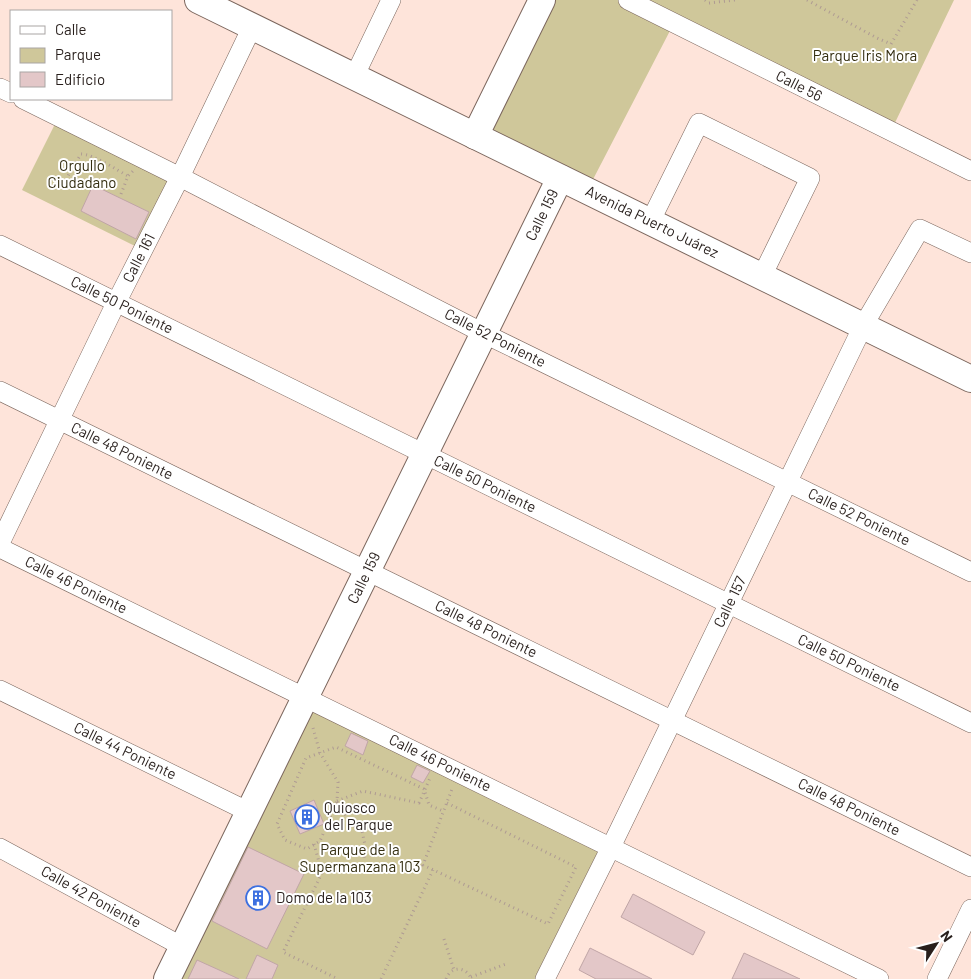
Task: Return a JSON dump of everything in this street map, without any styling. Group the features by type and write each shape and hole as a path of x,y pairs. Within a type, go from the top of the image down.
{"street":[{"name":"Avenida Puerto Juárez","path":"198,0 971,379"},
{"path":"354,77 391,0"},
{"path":"475,136 542,0"},
{"name":"Calle 56","path":"628,0 971,171"},
{"name":"Calle 161","path":"0,543 252,27"},
{"name":"Calle 52 Poniente","path":"25,100 180,177 483,333 971,572"},
{"path":"650,222 699,123 810,178 762,276"},
{"name":"Calle 159","path":"167,979 560,178"},
{"name":"Calle 157","path":"545,979 611,847 863,326 920,228 971,253"},
{"name":"Calle 50 Poniente","path":"0,245 971,723"},
{"name":"Calle 48 Poniente","path":"0,391 971,867"},
{"name":"Calle 46 Poniente","path":"0,548 879,979"},
{"name":"Calle 44 Poniente","path":"0,690 249,812"},
{"name":"Calle 42 Poniente","path":"0,848 183,947"},
{"path":"937,979 971,909"}],"path":[{"path":"705,0 709,3 736,0"},
{"path":"807,0 891,44 917,0"},
{"path":"62,189 81,154 92,157 128,176"},
{"path":"121,194 128,176 136,168 148,161"},
{"path":"320,753 338,782 337,801 320,841 308,849 286,840 277,824 306,758 336,747 424,789 429,805 443,811"},
{"path":"337,801 363,791 419,803 431,776 438,780"},
{"path":"446,783 453,787 423,865 548,924 576,867 447,804"},
{"path":"337,801 352,825 362,831 365,844 364,858"},
{"path":"314,844 322,873 283,952 338,979"},
{"path":"381,979 433,870"},
{"path":"444,939 454,970"},
{"path":"446,979 448,974 454,970 462,969 471,978 506,964"}],"green space":[{"name":"Parque Iris Mora","path":"542,0 954,0 891,131 674,23 587,191 475,136"},
{"name":"Orgullo Ciudadano","path":"59,116 180,177 143,250 22,190"},
{"name":"Parque de la Supermanzana 103","path":"306,698 609,848 545,979 168,979"}],"building":[{"path":"93,185 149,212 136,239 81,211"},
{"path":"351,733 368,741 363,755 345,746"},
{"path":"417,765 430,771 423,783 411,777"},
{"name":"Quiosco del Parque","path":"314,800 324,824 300,834 290,811"},
{"name":"Domo de la 103","path":"248,847 304,874 267,949 212,921"},
{"path":"633,894 705,932 693,955 621,917"},
{"path":"590,948 652,979 596,979 579,970"},
{"path":"744,953 800,979 732,979"},
{"path":"257,955 278,965 272,979 246,979"},
{"path":"197,960 239,979 188,979"}],"place":[{"name":"Quiosco del Parque","path":"307,817"},
{"name":"Domo de la 103","path":"258,898"}]}
